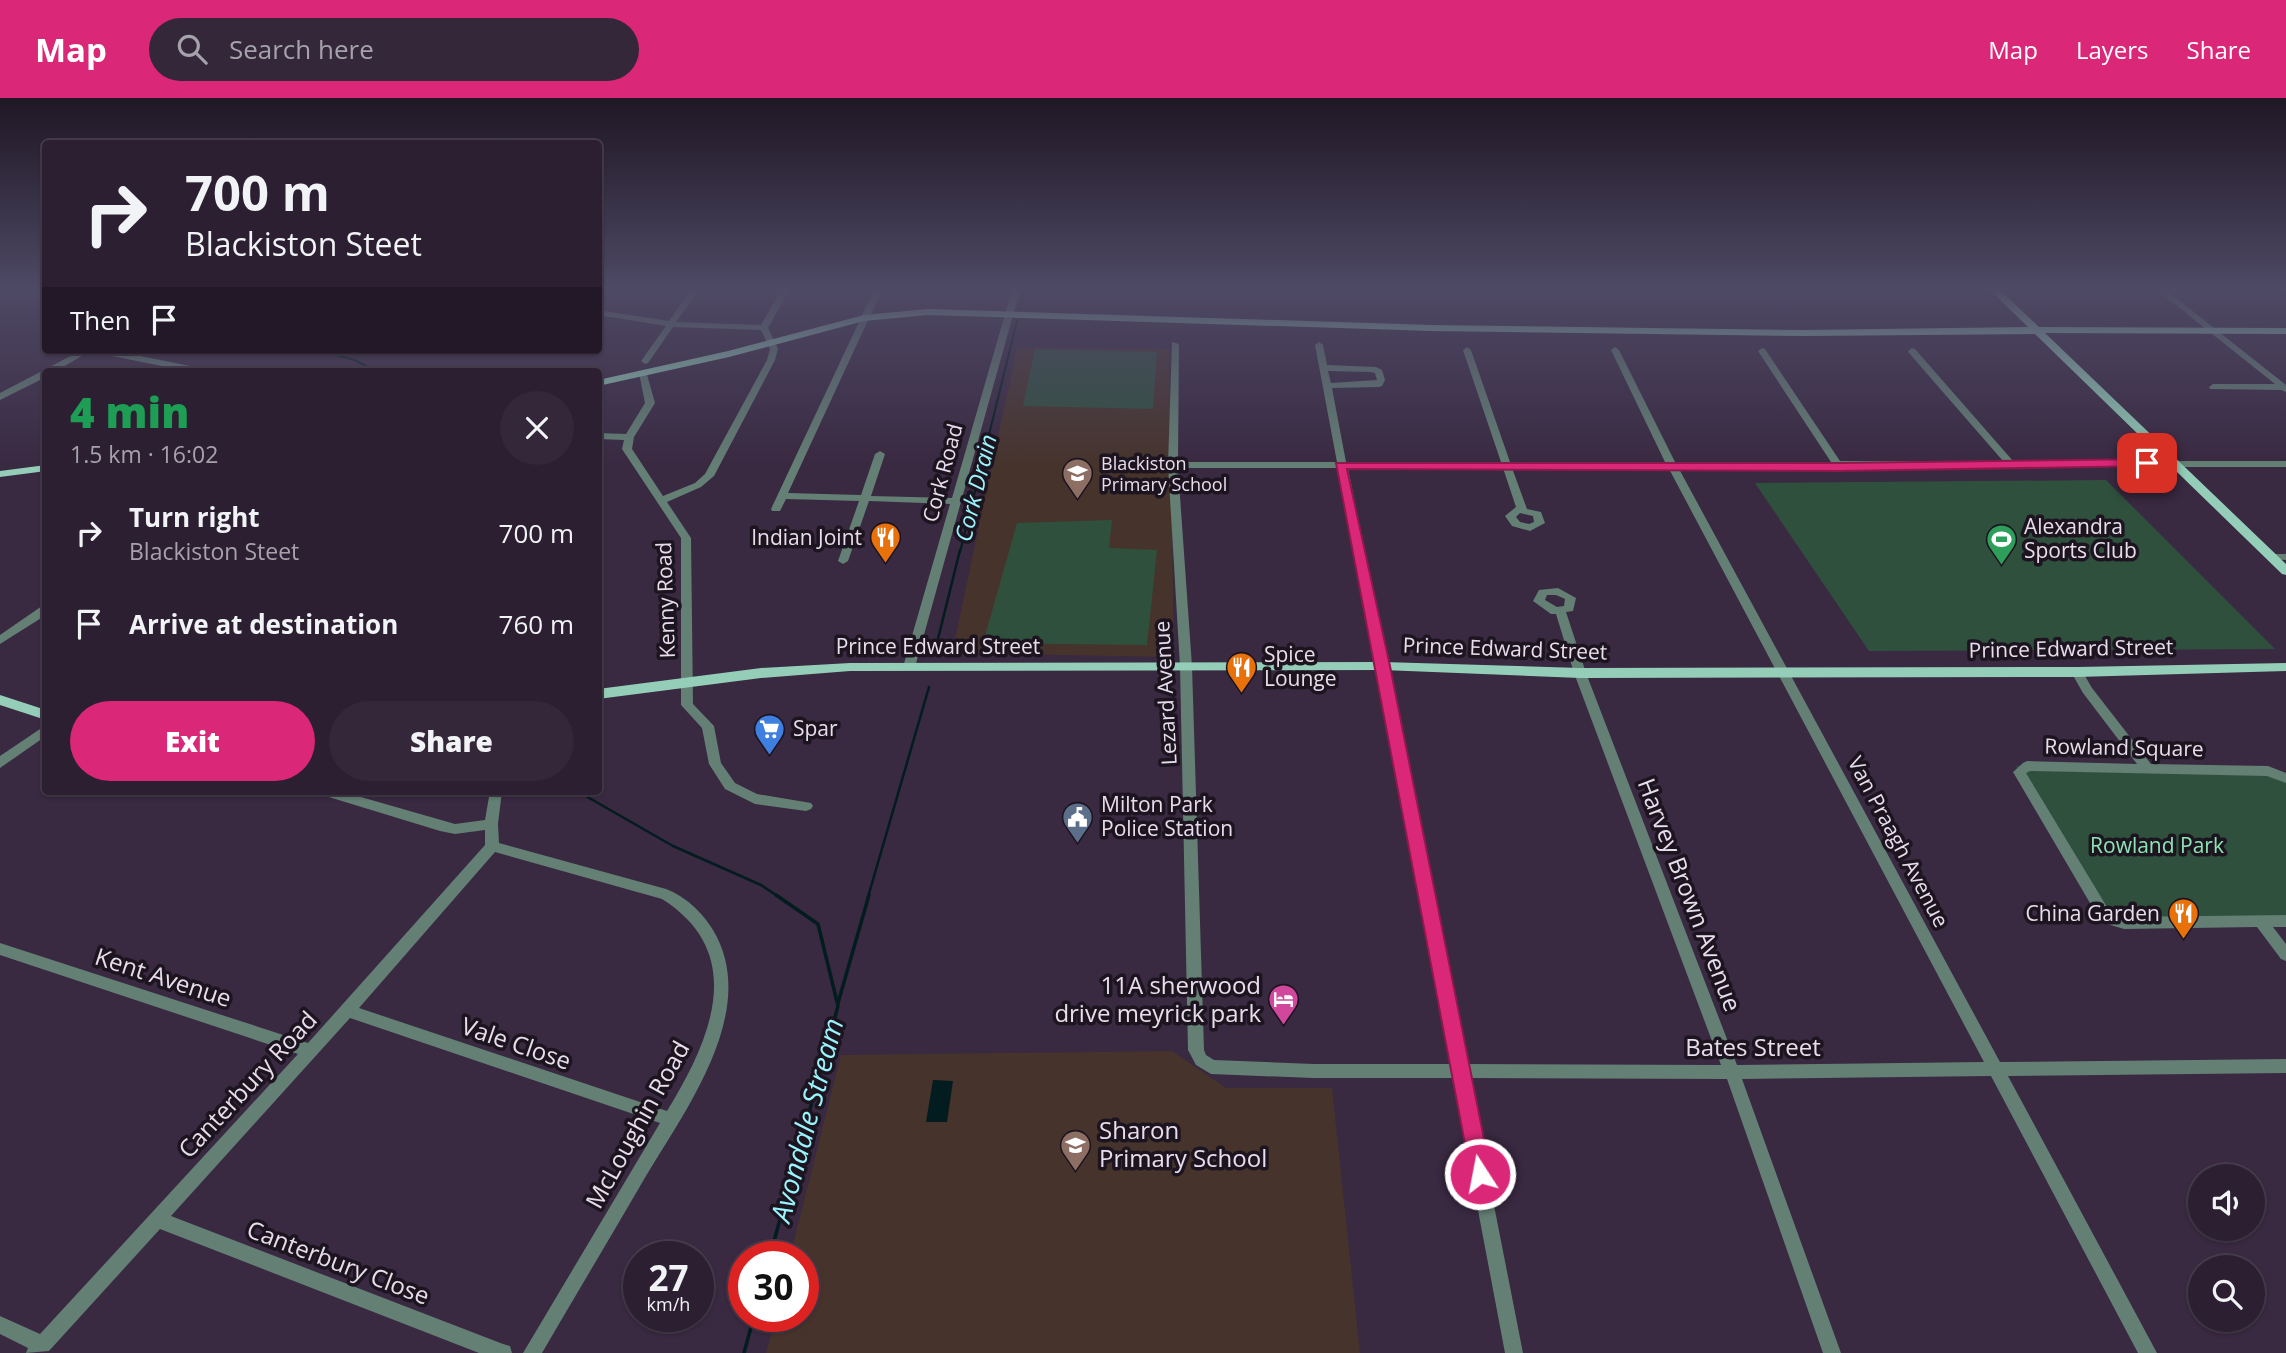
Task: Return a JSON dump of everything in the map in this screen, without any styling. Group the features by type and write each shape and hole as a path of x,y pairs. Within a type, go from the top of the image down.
{"main road":[{"path":"602,382 751,349"},
{"path":"2055,349 2286,571"},
{"path":"0,474 42,469"},
{"name":"Prince Edward Street","path":"602,694 794,670 909,667 1383,666 1580,673 2077,672 2286,667"},
{"path":"0,700 42,714"}],"street":[{"path":"645,361 654,349"},
{"path":"661,501 698,485 709,476 771,360 771,349"},
{"path":"776,509 850,349"},
{"name":"Cork Road","path":"909,667 999,349"},
{"name":"Lezard Avenue","path":"1175,349 1173,465 1186,666 1196,1050 1201,1060 1221,1069"},
{"path":"1320,349 1340,465 1383,666 1514,1353"},
{"path":"2234,349 2285,388"},
{"path":"1467,350 1504,466 1522,510"},
{"name":"Van Praagh Avenue","path":"1615,350 1672,466 2148,1353"},
{"path":"1762,351 1839,467"},
{"path":"1912,351 2011,465"},
{"path":"54,368 81,354"},
{"path":"117,354 186,368"},
{"path":"154,368 163,363"},
{"path":"1323,368 1373,369 1379,372 1381,380 1379,384 1325,386"},
{"path":"602,436 629,437 650,402 643,373"},
{"path":"1,396 42,375"},
{"path":"2213,387 2285,388"},
{"name":"Kenny Road","path":"629,437 627,449 685,538 687,705 708,726 715,764 730,786 755,799 806,806"},
{"path":"843,561 880,454"},
{"path":"1173,465 1839,467 2286,464"},
{"path":"782,496 956,501"},
{"path":"2272,557 2286,557"},
{"name":"Harvey Brown Avenue","path":"1560,611 1580,673 1732,1072 1832,1353"},
{"path":"0,640 42,612"},
{"path":"2077,672 2087,690 2149,770"},
{"path":"0,763 42,732"},
{"name":"Rowland Square","path":"2286,778 2268,771 2027,766 2019,772 2102,911 2112,920 2124,923 2286,921"},
{"path":"337,795 455,829 491,824"},
{"path":"492,846 491,824 495,795"},
{"name":"Canterbury Road","path":"39,1349 311,1051 492,846"},
{"name":"McLoughin Road","path":"492,846 666,895 689,907 703,923 717,956 722,982 719,1012 698,1071 532,1353"},
{"path":"2260,920 2286,955"},
{"name":"Kent Avenue","path":"0,949 311,1051"},
{"name":"Vale Close","path":"347,1011 669,1119"},
{"name":"Bates Street","path":"1221,1069 1732,1072 2286,1066"},
{"name":"Canterbury Close","path":"156,1219 503,1353"},
{"path":"0,1325 39,1349"}],"shaded area":[{"name":"Blackiston Primary School","path":"1017,349 1169,349 1174,657 952,653"},
{"name":"Sharon Primary School","path":"1172,1051 1226,1088 1332,1088 1360,1353 766,1353 772,1332 819,1332 819,1241 794,1241 841,1055"},
{"path":"933,1080 953,1081 947,1122 926,1122"}],"green space":[{"path":"1035,349 1157,352 1153,409 1023,406"},
{"name":"Alexandra Sports Club","path":"2106,480 2275,649 1869,651 1755,483"},
{"path":"1112,520 1109,548 1157,550 1147,645 983,643 1017,523"},
{"name":"Rowland Park","path":"2016,766 2281,773 2286,779 2286,920 2113,921"}],"waterway":[{"name":"Cork Drain","path":"960,552 1010,349"},
{"name":"Avondale Stream","path":"331,354 355,360 370,368"},
{"name":"Cork Drain","path":"934,655 960,550"},
{"name":"Cork Drain","path":"868,897 929,687"},
{"name":"Avondale Stream","path":"584,795 673,846 761,885 776,895"},
{"name":"Avondale Stream","path":"774,1241 838,1006 818,924 776,895"},
{"name":"Cork Drain","path":"838,1003 869,895"},
{"name":"Avondale Stream","path":"744,1353 750,1332"}],"place":[{"name":"Blackiston Primary School","path":"1078,501"},
{"name":"Indian Joint","path":"885,565"},
{"name":"Alexandra Sports Club","path":"2001,566"},
{"name":"Spice Lounge","path":"1241,694"},
{"name":"Spar","path":"770,756"},
{"name":"Milton Park Police Station","path":"1078,844"},
{"name":"China Garden","path":"2183,941"},
{"name":"11A sherwood drive meyrick park","path":"1284,1027"},
{"name":"Sharon Primary School","path":"1076,1172"}],"route":[{"path":"1480,1174 1383,666 1340,465 1839,467 2147,463"}]}
